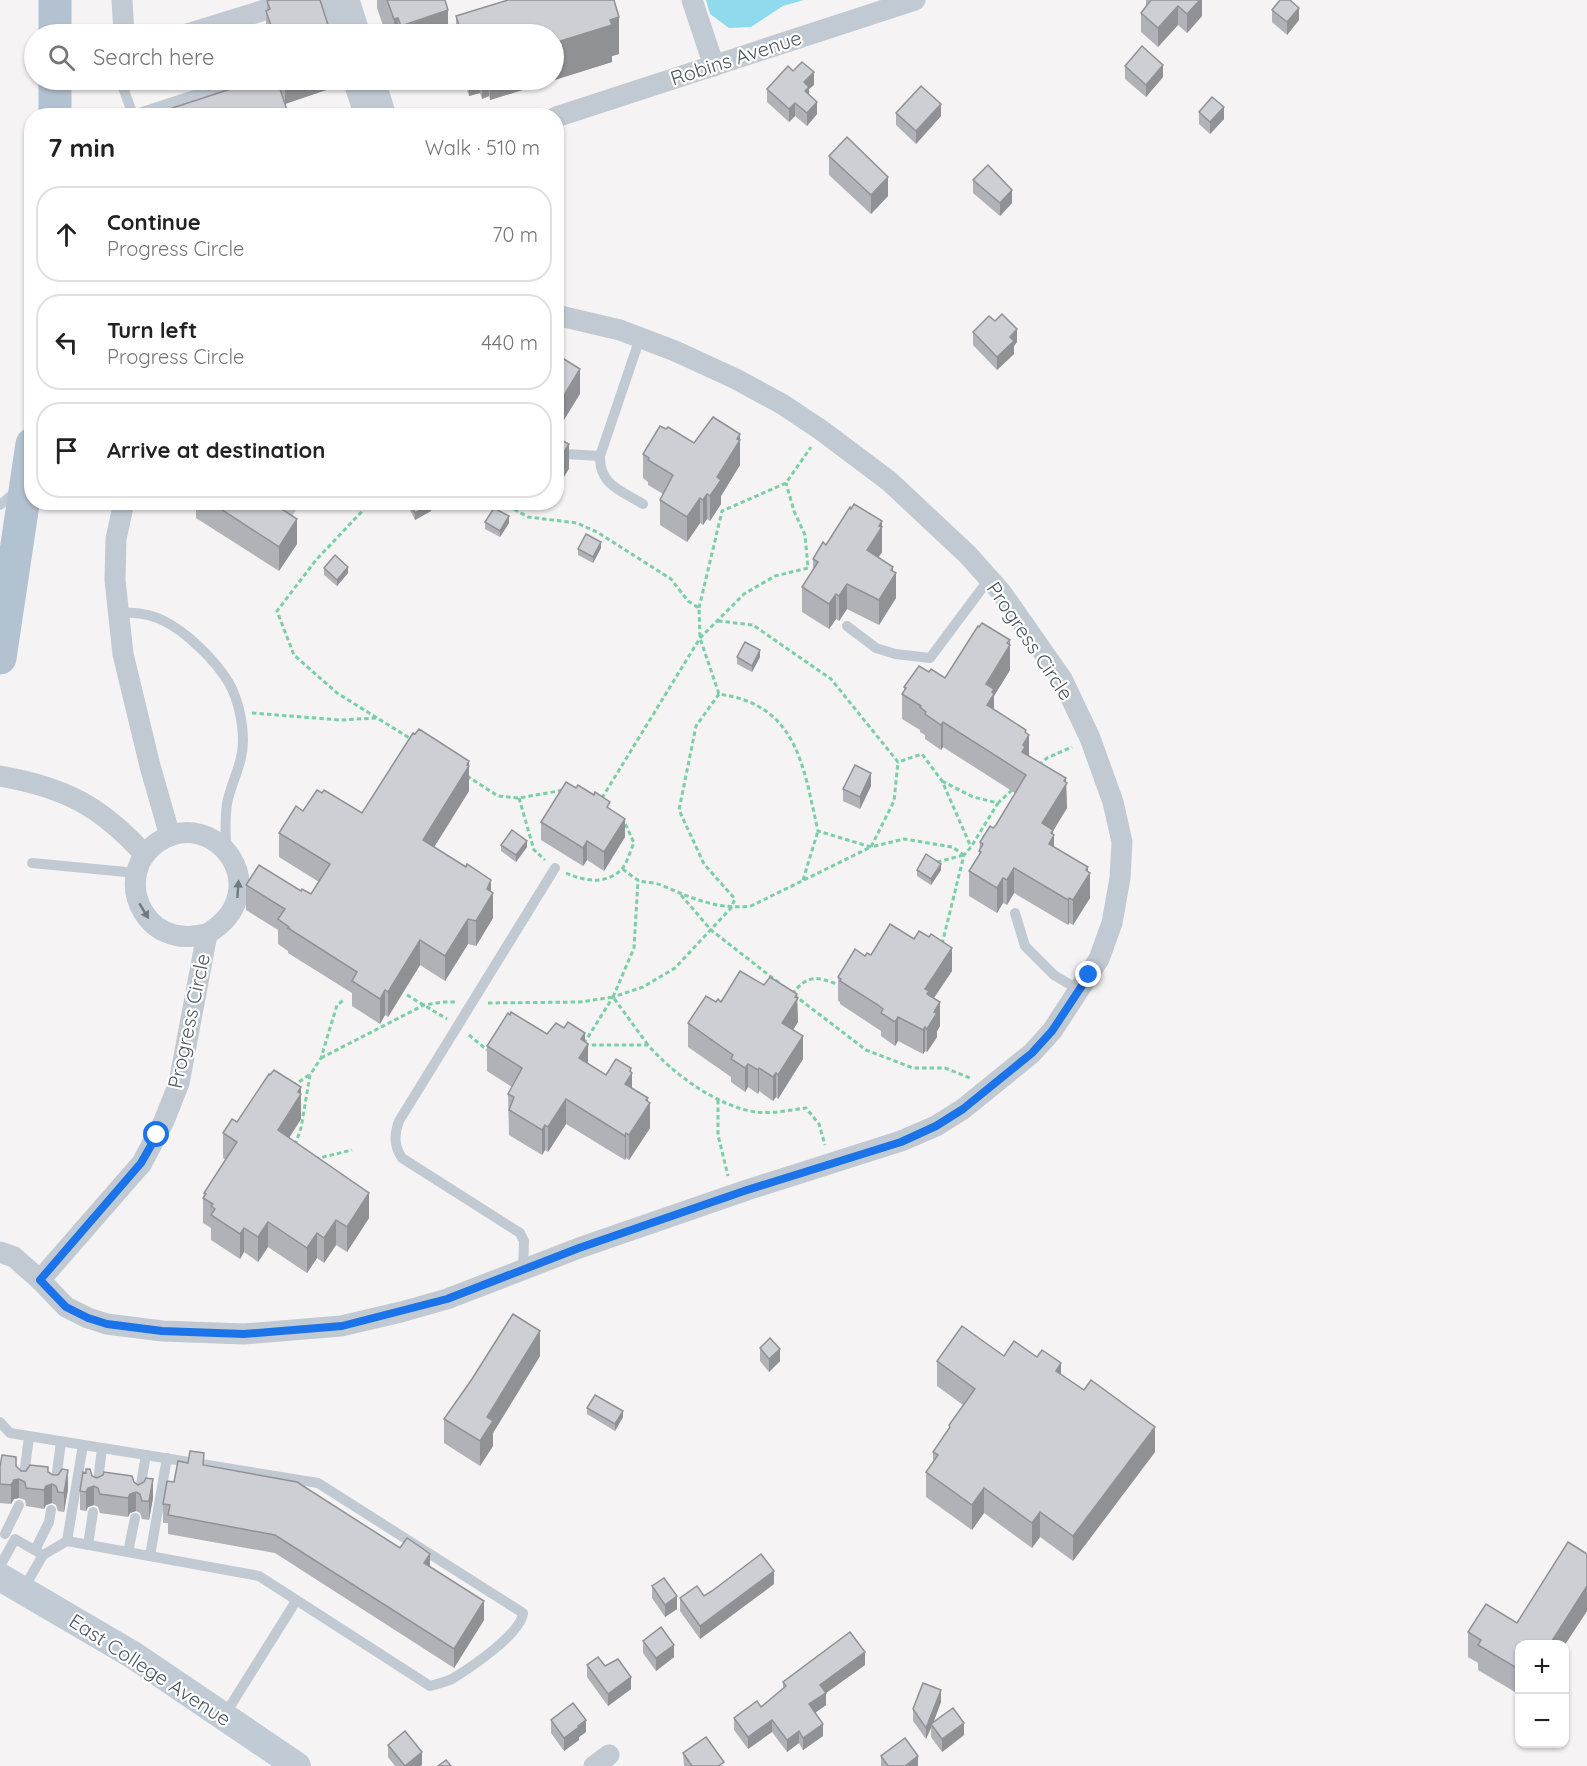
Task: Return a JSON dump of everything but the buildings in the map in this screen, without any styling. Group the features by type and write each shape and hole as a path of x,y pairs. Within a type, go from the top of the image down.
{"main road":[{"path":"55,0 55,24"},
{"path":"55,90 55,108"},
{"path":"0,658 24,496"},
{"name":"East College Avenue","path":"11,1584 133,1655 297,1766"}],"street":[{"path":"122,0 123,24"},
{"path":"235,24 297,0"},
{"path":"328,0 336,24"},
{"path":"349,0 357,24"},
{"path":"692,0 714,66"},
{"name":"Robins Avenue","path":"564,114 915,0"},
{"path":"356,90 362,108"},
{"path":"378,90 384,108"},
{"name":"Progress Circle","path":"0,1252 14,1257 66,1307 88,1318 107,1324 162,1331 244,1334 351,1324 447,1299 579,1248 901,1142 936,1126 986,1092 1032,1053 1052,1031 1099,959 1112,924 1120,878 1122,842 1113,802 1090,738 1062,679 1001,592 968,555 889,482 821,430 782,404 736,379 620,330 564,317"},
{"path":"122,510 116,539 115,580 123,654 150,766 170,836"},
{"path":"0,776 51,787 88,805 124,831 141,864 152,847 170,836 184,833 200,834 214,840 226,850"},
{"name":"Progress Circle","path":"141,864 136,889 139,905 160,929 191,937 207,934 221,925 232,912 239,897 238,872 226,850"},
{"name":"Progress Circle","path":"40,1280 141,1163 164,1121 179,1083 207,934"}],"lane":[{"path":"124,90 130,108"},
{"path":"154,108 210,90"},
{"path":"640,338 600,456 600,469 610,484 643,504"},
{"path":"565,454 600,456"},
{"path":"0,506 24,484"},
{"path":"280,524 290,510"},
{"path":"847,626 876,648 930,663 989,579"},
{"path":"117,612 153,617 180,631 198,646 230,684 240,711 243,743 239,770 228,800 226,850"},
{"path":"32,863 141,864"},
{"path":"523,1271 524,1241 520,1233 411,1166 396,1149 395,1132 399,1121 555,868"},
{"path":"1015,913 1025,946 1054,975 1080,990"},
{"path":"0,1422 10,1433 29,1437 318,1483 522,1613 522,1619 505,1641 451,1680 430,1686 259,1576 67,1541 39,1552 7,1535"},
{"path":"23,1483 29,1437"},
{"path":"55,1487 61,1442"},
{"path":"67,1541 83,1445"},
{"path":"97,1489 102,1448"},
{"path":"139,1496 146,1455"},
{"path":"150,1556 167,1458"},
{"path":"0,1566 7,1535 19,1506"},
{"path":"11,1584 39,1552 51,1510"},
{"path":"87,1545 93,1512"},
{"path":"128,1552 135,1518"},
{"path":"224,1717 296,1601"}],"path":[{"path":"719,694 700,638 699,608 722,511 786,483 821,430"},
{"path":"600,802 700,638 744,594 775,576 808,568 805,535 794,511 786,483"},
{"path":"363,510 316,560 277,611 294,655 337,693 419,744"},
{"path":"515,510 528,517 577,523 597,532 671,579 688,601 699,608"},
{"path":"718,621 753,625 831,679 898,762 894,801 871,847"},
{"path":"719,694 741,697 772,714 786,729 803,765 818,831 803,880"},
{"path":"321,1058 424,1005 444,1002 580,1002 613,997 643,987 675,968 731,908 735,899 704,864 679,810 696,726 719,694"},
{"path":"240,711 340,720 379,718"},
{"path":"1038,766 1047,758 1090,738"},
{"path":"898,762 922,754 942,781 971,847"},
{"path":"458,770 498,796 519,798 572,790"},
{"path":"942,781 973,796 998,803"},
{"path":"940,948 964,855 998,803 1012,790"},
{"path":"519,798 534,850 555,868 581,880 603,880 622,869 634,843 624,820"},
{"path":"818,831 871,847"},
{"path":"622,869 638,880 658,884 681,895 731,908 751,906 871,847 904,839 952,847 964,855"},
{"path":"935,863 964,855"},
{"path":"638,880 634,948 613,997 583,1045 648,1045"},
{"path":"681,895 711,930 783,987"},
{"path":"787,1002 803,982 819,978 837,984"},
{"path":"792,994 866,1050 913,1068 945,1068 970,1078 986,1092"},
{"path":"613,997 662,1061 718,1100 755,1112 806,1108 819,1124 829,1164"},
{"path":"292,1155 301,1128 310,1075 321,1058 337,1005 345,999"},
{"path":"293,1086 310,1075"},
{"path":"718,1100 718,1135 732,1196"},
{"path":"308,1160 352,1150"}],"water":[{"path":"706,0 804,0 783,6 751,27 729,28 710,14"}],"route":[{"path":"157,1135 141,1163 40,1280 55,1297 66,1307 88,1318 107,1324 162,1331 244,1334 342,1326 447,1299 579,1248 747,1190 901,1142 936,1126 963,1109 1032,1053 1052,1031 1089,975"}]}
